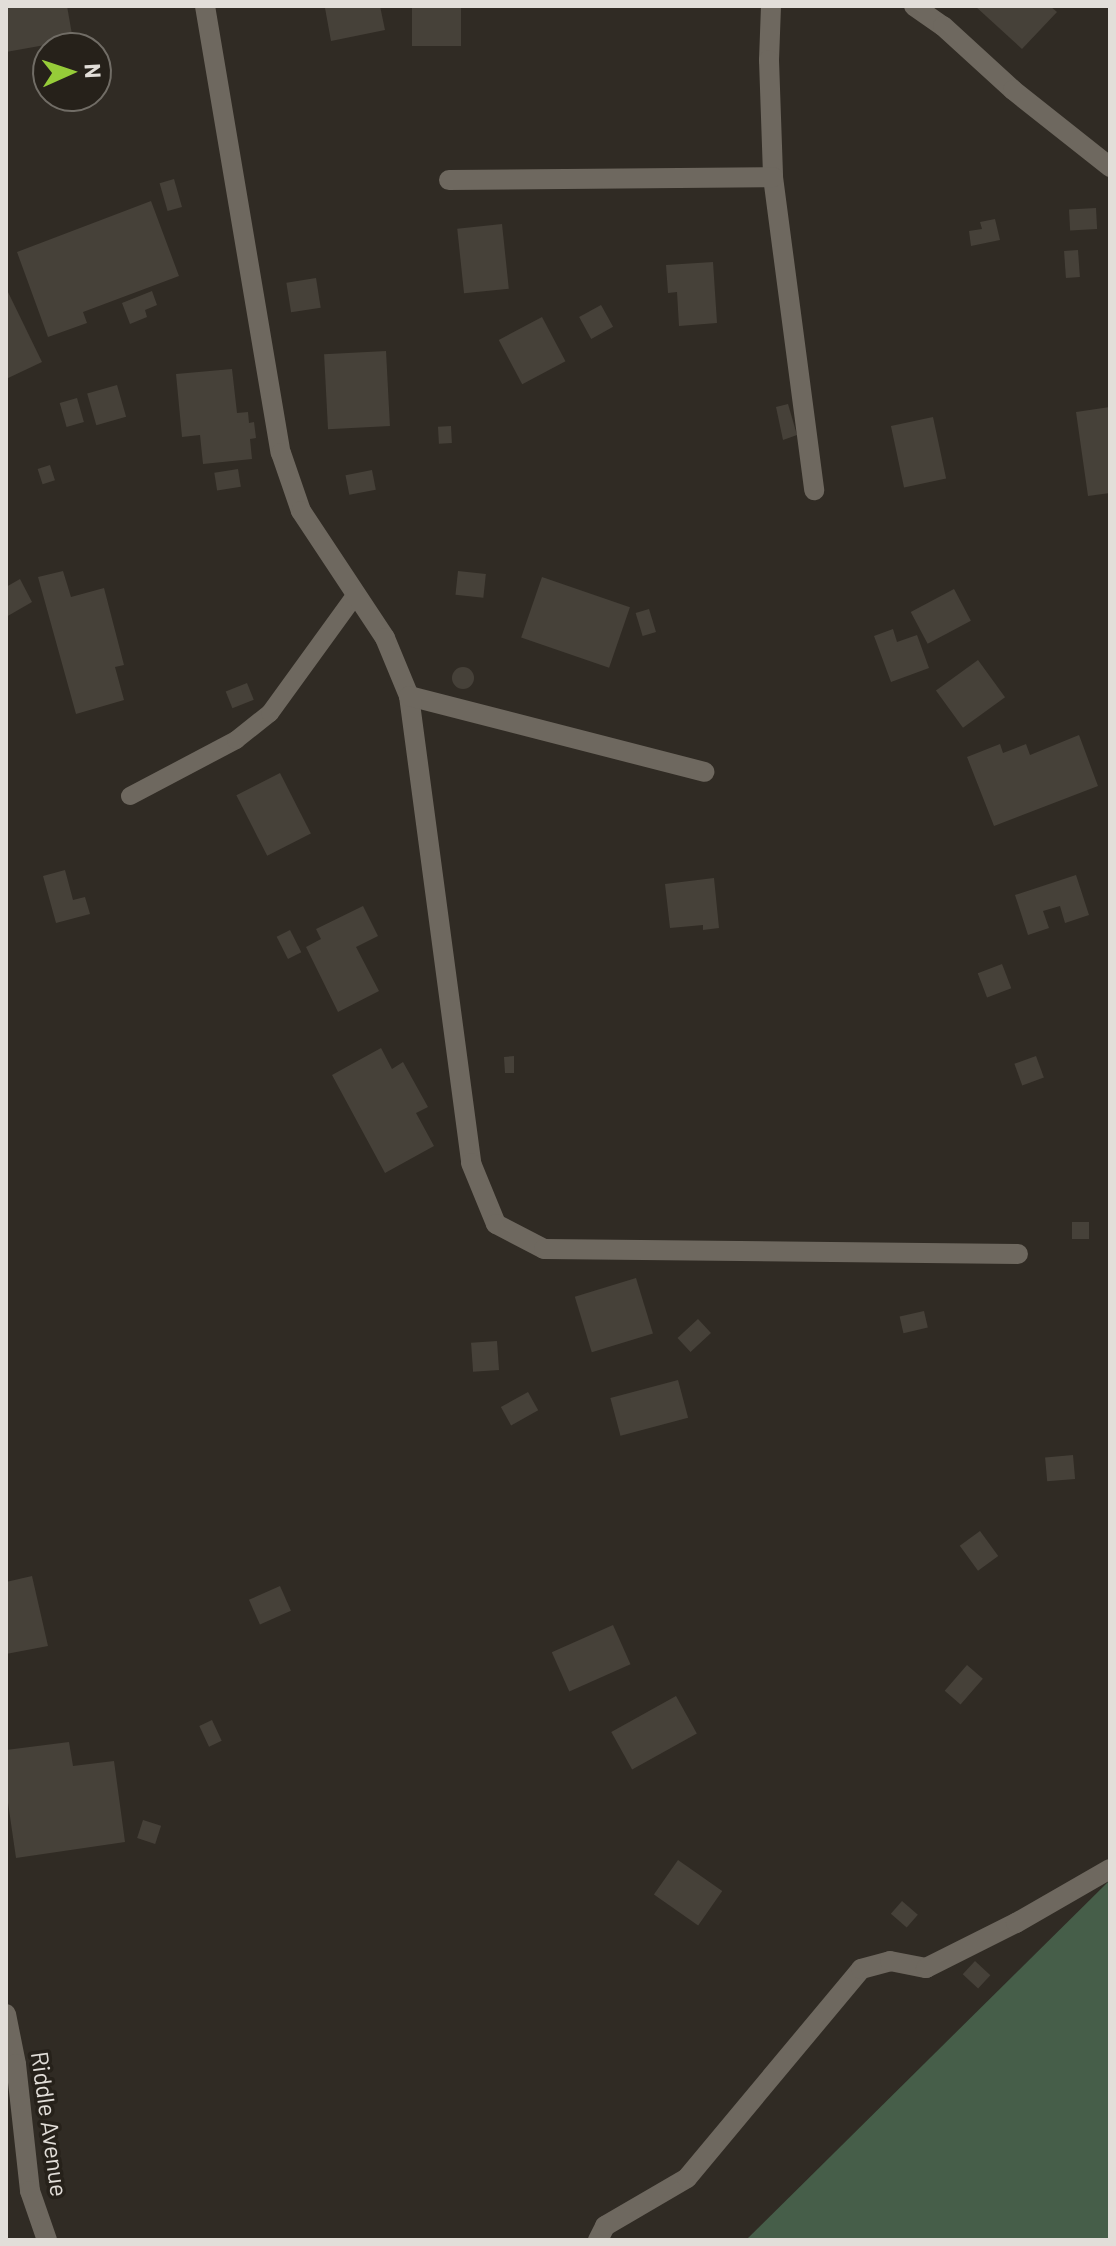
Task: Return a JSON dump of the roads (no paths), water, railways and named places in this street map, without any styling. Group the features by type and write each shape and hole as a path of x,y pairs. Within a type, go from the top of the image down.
{"street":[{"path":"205,6 281,453 301,511 385,638 409,696 471,1163 496,1224 544,1249 1018,1254"},
{"path":"771,6 769,60 773,177 814,490"},
{"path":"914,6 943,26 1013,90 1110,167"},
{"path":"449,180 773,177"},
{"path":"409,696 704,772"},
{"path":"598,2240 605,2226 687,2178 861,1969 890,1961 926,1968 1016,1923 1110,1869"},
{"name":"Riddle Avenue","path":"6,2014 16,2064 30,2191 47,2240"}],"lane":[{"path":"130,796 236,740 270,713 356,594"}]}
